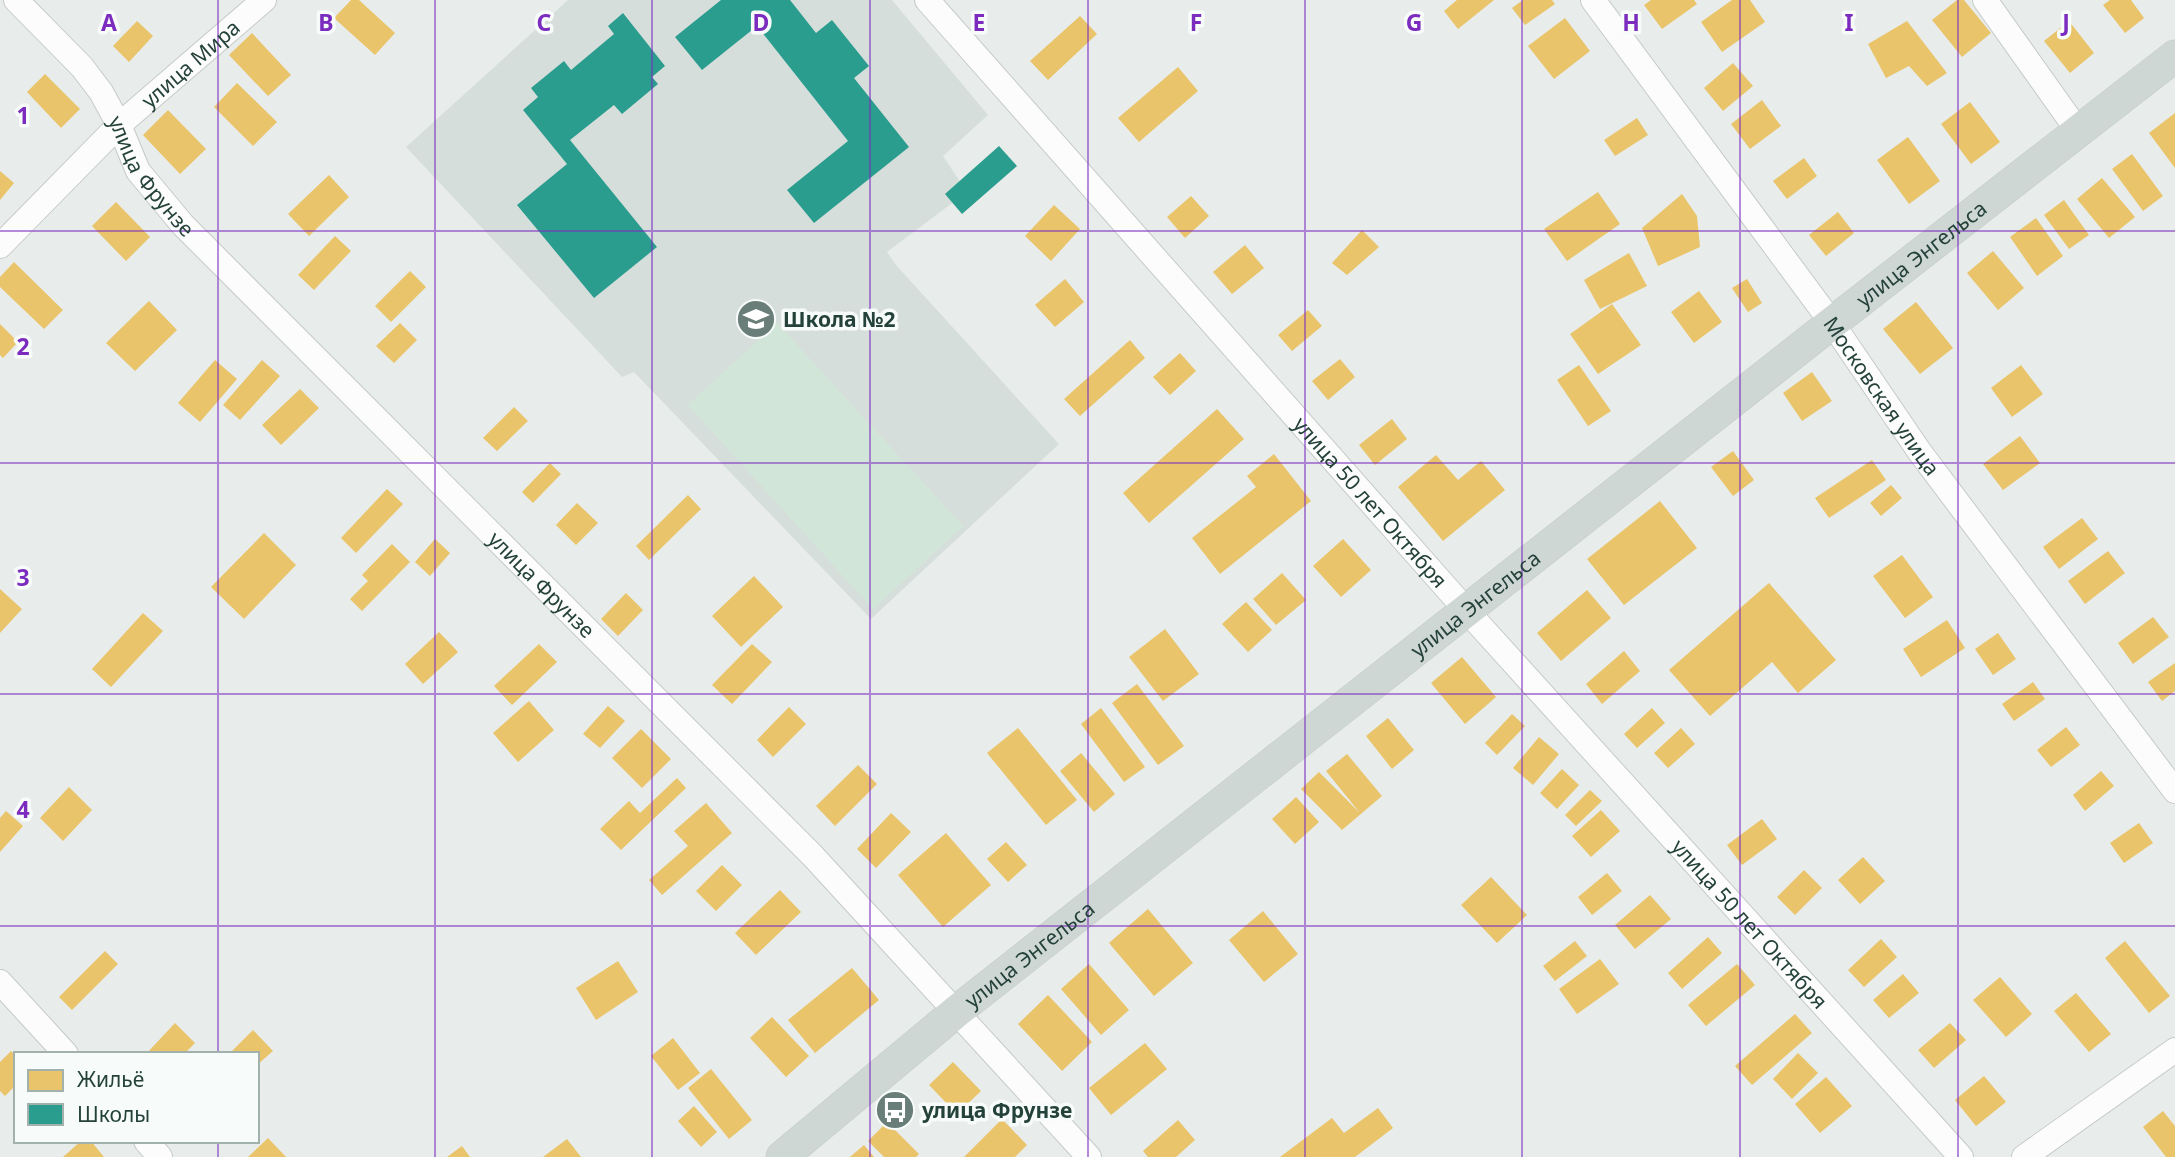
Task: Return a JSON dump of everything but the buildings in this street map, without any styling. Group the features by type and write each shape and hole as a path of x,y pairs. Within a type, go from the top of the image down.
{"main road":[{"name":"улица Энгельса","path":"782,1157 957,1012 2175,56"}],"street":[{"name":"улица Фрунзе","path":"16,0 82,67 101,92 119,125 138,172 183,225 812,855 1089,1157"},
{"name":"улица Мира","path":"0,246 119,125 264,0"},
{"name":"улица 50 лет Октября","path":"927,0 1466,610 1961,1157"},
{"name":"Московская улица","path":"1593,0 1832,323 1919,451 2175,791"},
{"path":"1985,0 2078,131"},
{"path":"0,982 64,1052"},
{"path":"2024,1157 2175,1050"},
{"path":"148,1143 160,1157"}],"shaded area":[{"name":"Школа №2","path":"568,0 892,0 988,115 943,156 967,192 887,252 1059,444 871,619 634,372 622,377 406,147"}],"green space":[{"path":"777,323 963,526 873,609 688,405"}],"place":[{"name":"Школа №2","path":"756,319"},
{"name":"улица Фрунзе","path":"895,1110"}]}
